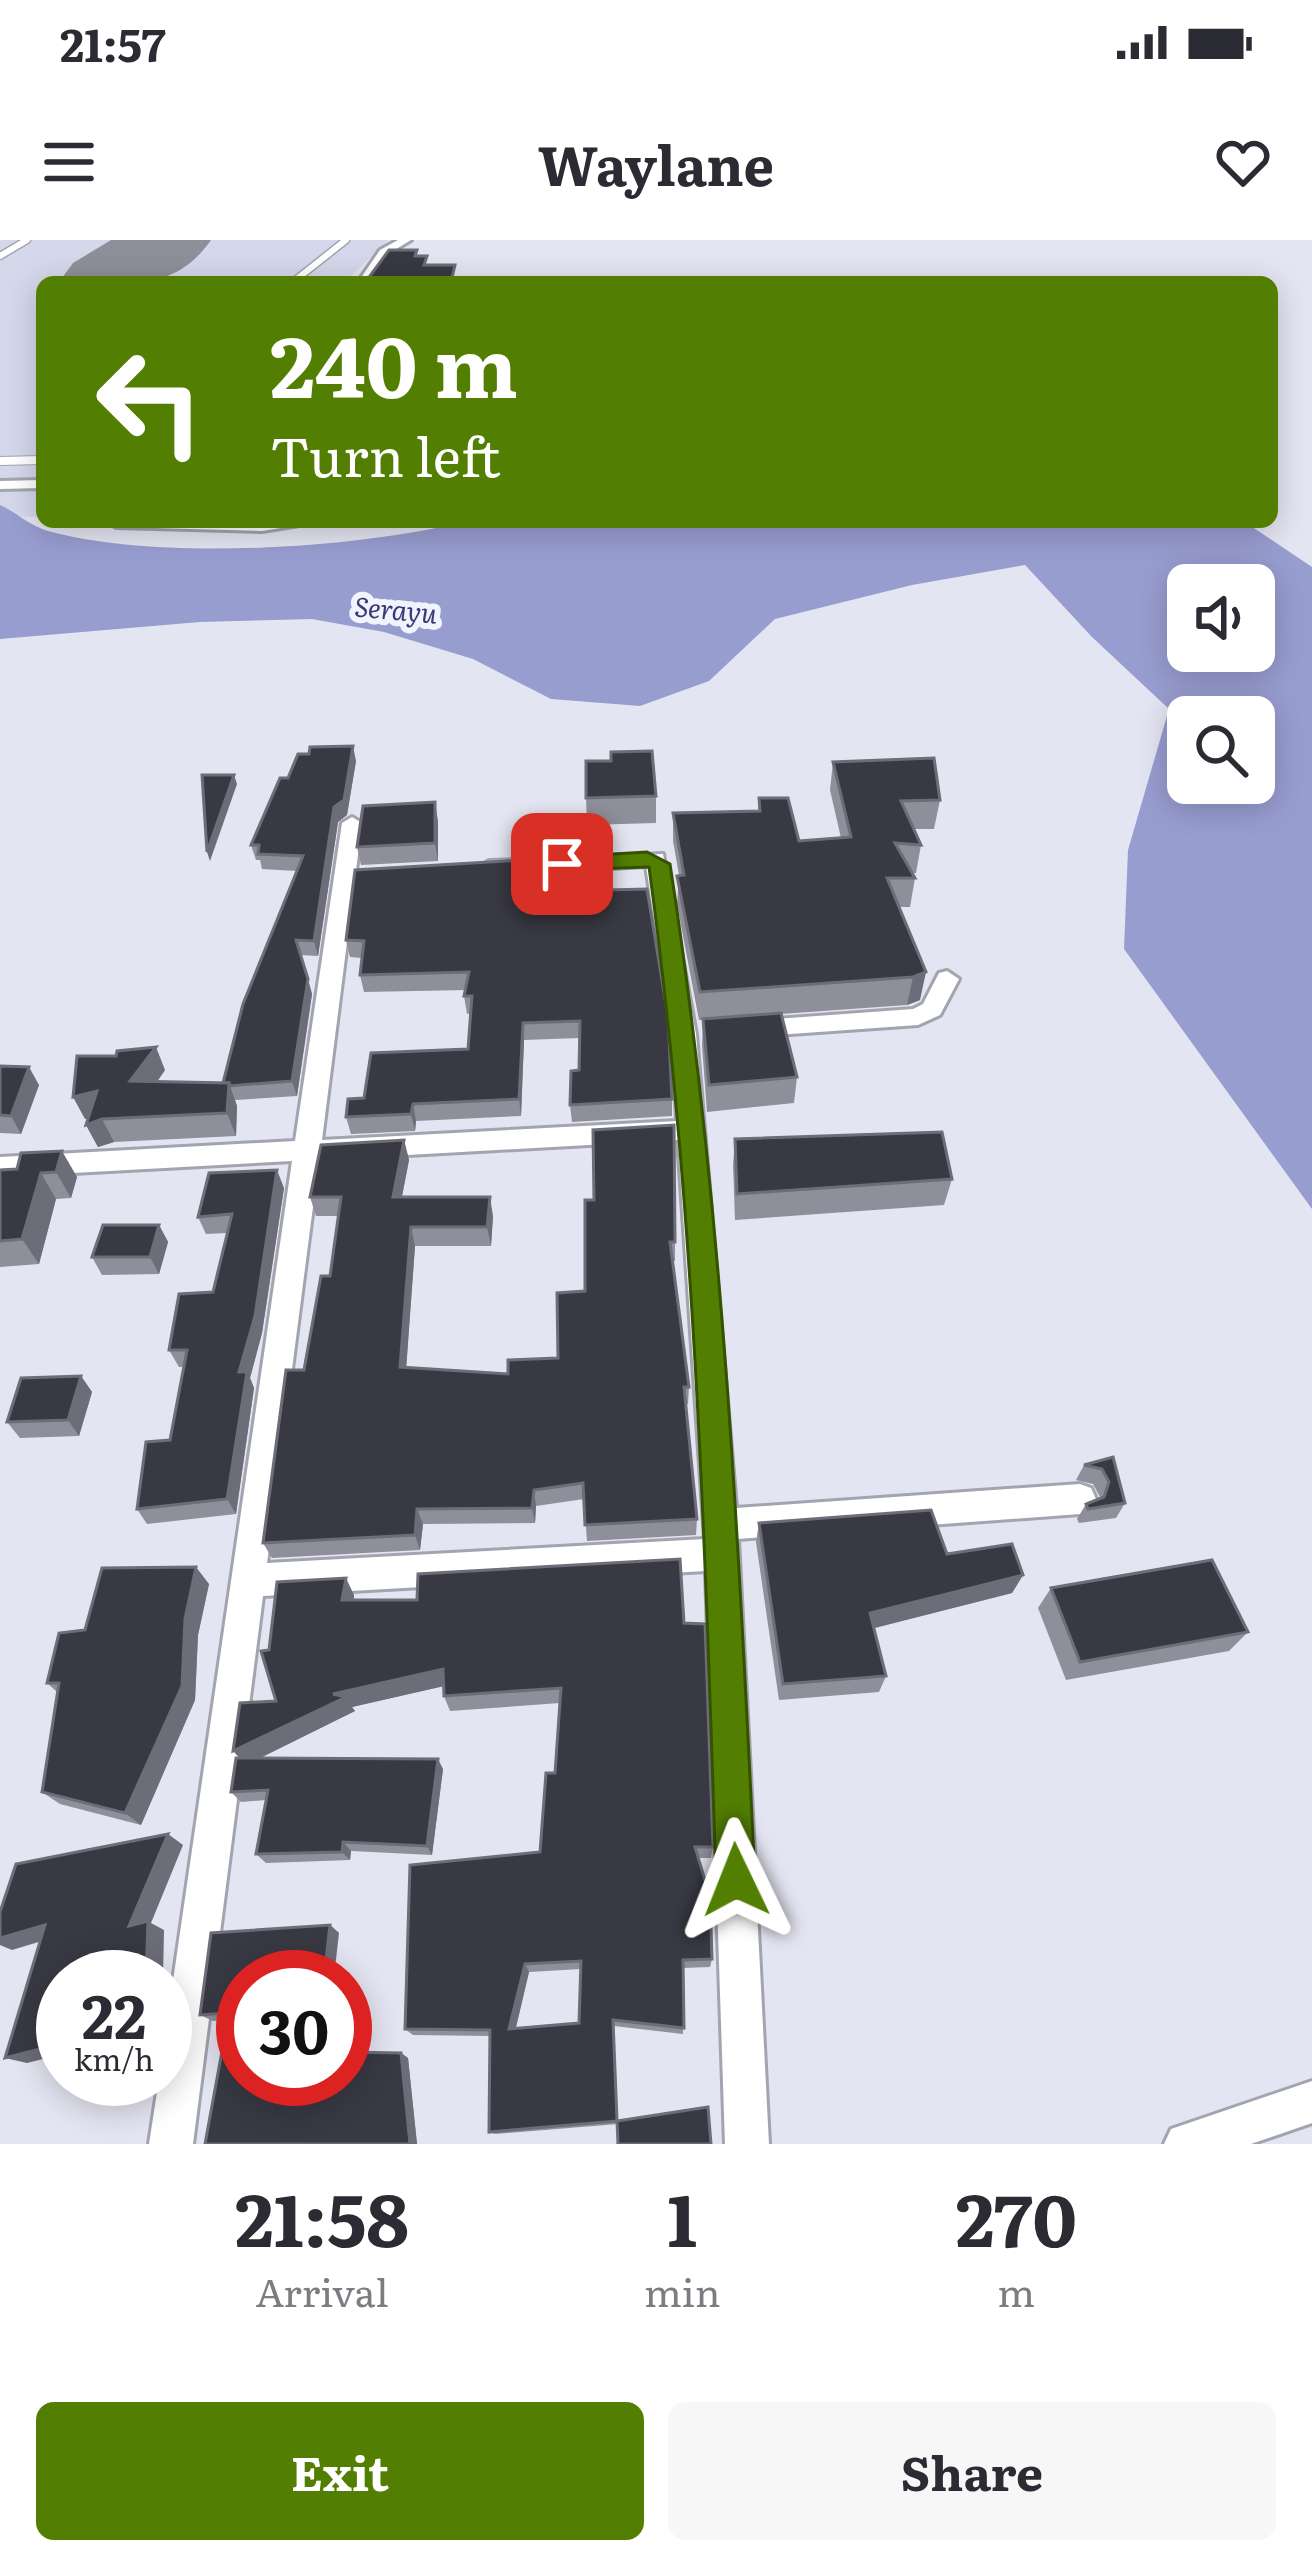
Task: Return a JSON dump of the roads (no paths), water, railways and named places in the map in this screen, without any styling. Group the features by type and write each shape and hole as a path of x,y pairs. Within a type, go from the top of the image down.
{"street":[{"path":"368,276 384,252 406,240"},
{"path":"0,485 36,484"},
{"path":"171,2144 310,1152 360,876 352,823"},
{"path":"463,870 656,859 706,1032 690,1130 722,1539 747,2144"},
{"path":"706,1032 918,1017 932,1009 946,979"},
{"path":"0,1167 690,1130"},
{"path":"248,1580 722,1539 1080,1499"},
{"path":"1186,2144 1312,2102"}],"lane":[{"path":"0,256 27,240"},
{"path":"301,276 346,240"},
{"path":"0,461 36,460"}],"water":[{"name":"Serayu","path":"0,505 48,531 144,546 198,548 312,545 433,528 1254,528 1312,567 1312,1209 1124,949 1128,850 1167,716 1167,804 1275,804 1275,696 1167,696 1167,707 1025,565 912,585 775,619 709,681 640,706 551,699 473,659 384,632 312,619 200,622 0,639"}]}
